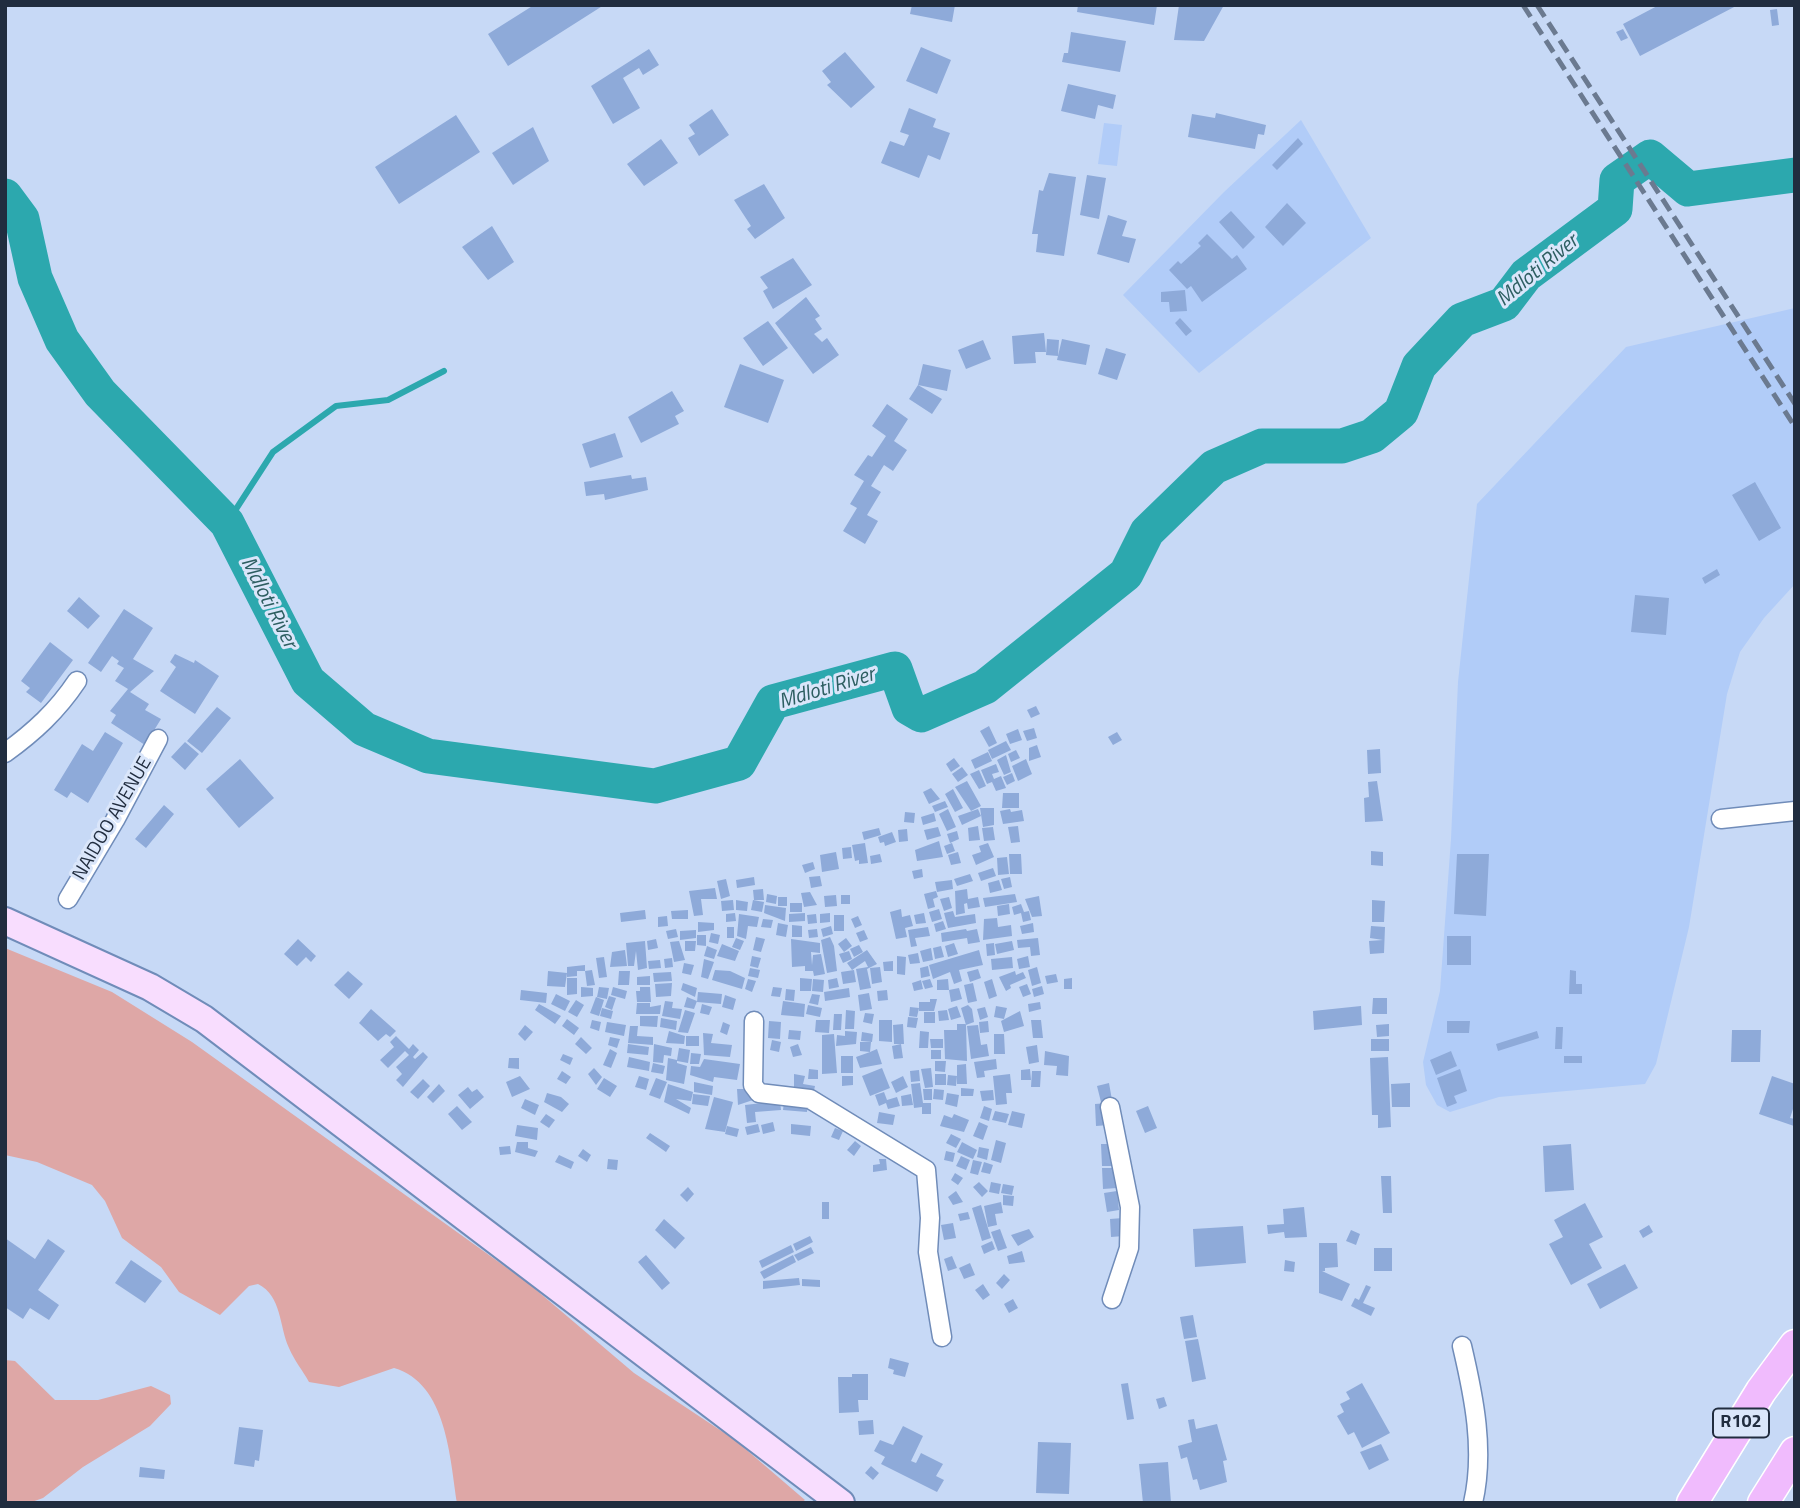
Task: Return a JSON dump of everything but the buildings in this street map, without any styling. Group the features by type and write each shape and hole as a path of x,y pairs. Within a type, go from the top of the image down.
{"main road":[{"name":"R102","path":"1692,1503 1761,1391 1795,1345"},
{"path":"1763,1503 1795,1452"}],"street":[{"path":"5,753 37,729 62,703 76,681"},
{"name":"NAIDOO AVENUE","path":"68,899 111,828 158,739"},
{"path":"1721,819 1795,811"},
{"path":"5,921 150,987 204,1019 841,1503"},
{"path":"754,1021 754,1085 759,1093 810,1099 926,1170 930,1218 928,1252 942,1337"},
{"path":"1110,1107 1130,1207 1129,1248 1112,1299"},
{"path":"1462,1346 1473,1397 1479,1453 1473,1503"}],"shaded area":[{"path":"1301,120 1371,238 1199,373 1123,295 1224,192"},
{"path":"1104,123 1122,125 1117,166 1098,164"},
{"path":"1795,308 1795,584 1764,618 1740,652 1727,694 1689,927 1656,1064 1645,1084 1499,1097 1450,1112 1437,1105 1426,1085 1423,1062 1440,991 1451,839 1458,682 1477,504 1626,347"},
{"path":"5,948 112,992 192,1042 528,1283 634,1373 735,1440 805,1500 801,1503 457,1503 443,1425 425,1389 412,1376 394,1368 339,1387 309,1382 291,1352 276,1304 266,1289 258,1284 249,1286 220,1315 179,1292 161,1267 122,1238 105,1201 92,1185 37,1162 5,1155"},
{"path":"5,1360 15,1361 55,1400 98,1400 151,1386 170,1395 171,1404 150,1426 83,1467 43,1498 29,1503 5,1503"}],"waterway":[{"name":"Mdloti River","path":"5,196 22,219 35,278 62,340 100,393 227,523 308,681 364,729 428,756 655,786 739,763 773,702 895,669 909,708 921,715 985,687 1126,574 1147,532 1214,467 1262,446 1342,446 1372,436 1401,412 1419,366 1462,320 1504,304 1526,275 1615,209 1617,180 1650,157 1688,189 1795,175"},
{"path":"227,523 273,452 336,406 388,400 444,371"}],"railway":[{"path":"1523,5 1795,427"},
{"path":"1537,5 1795,404"}]}
